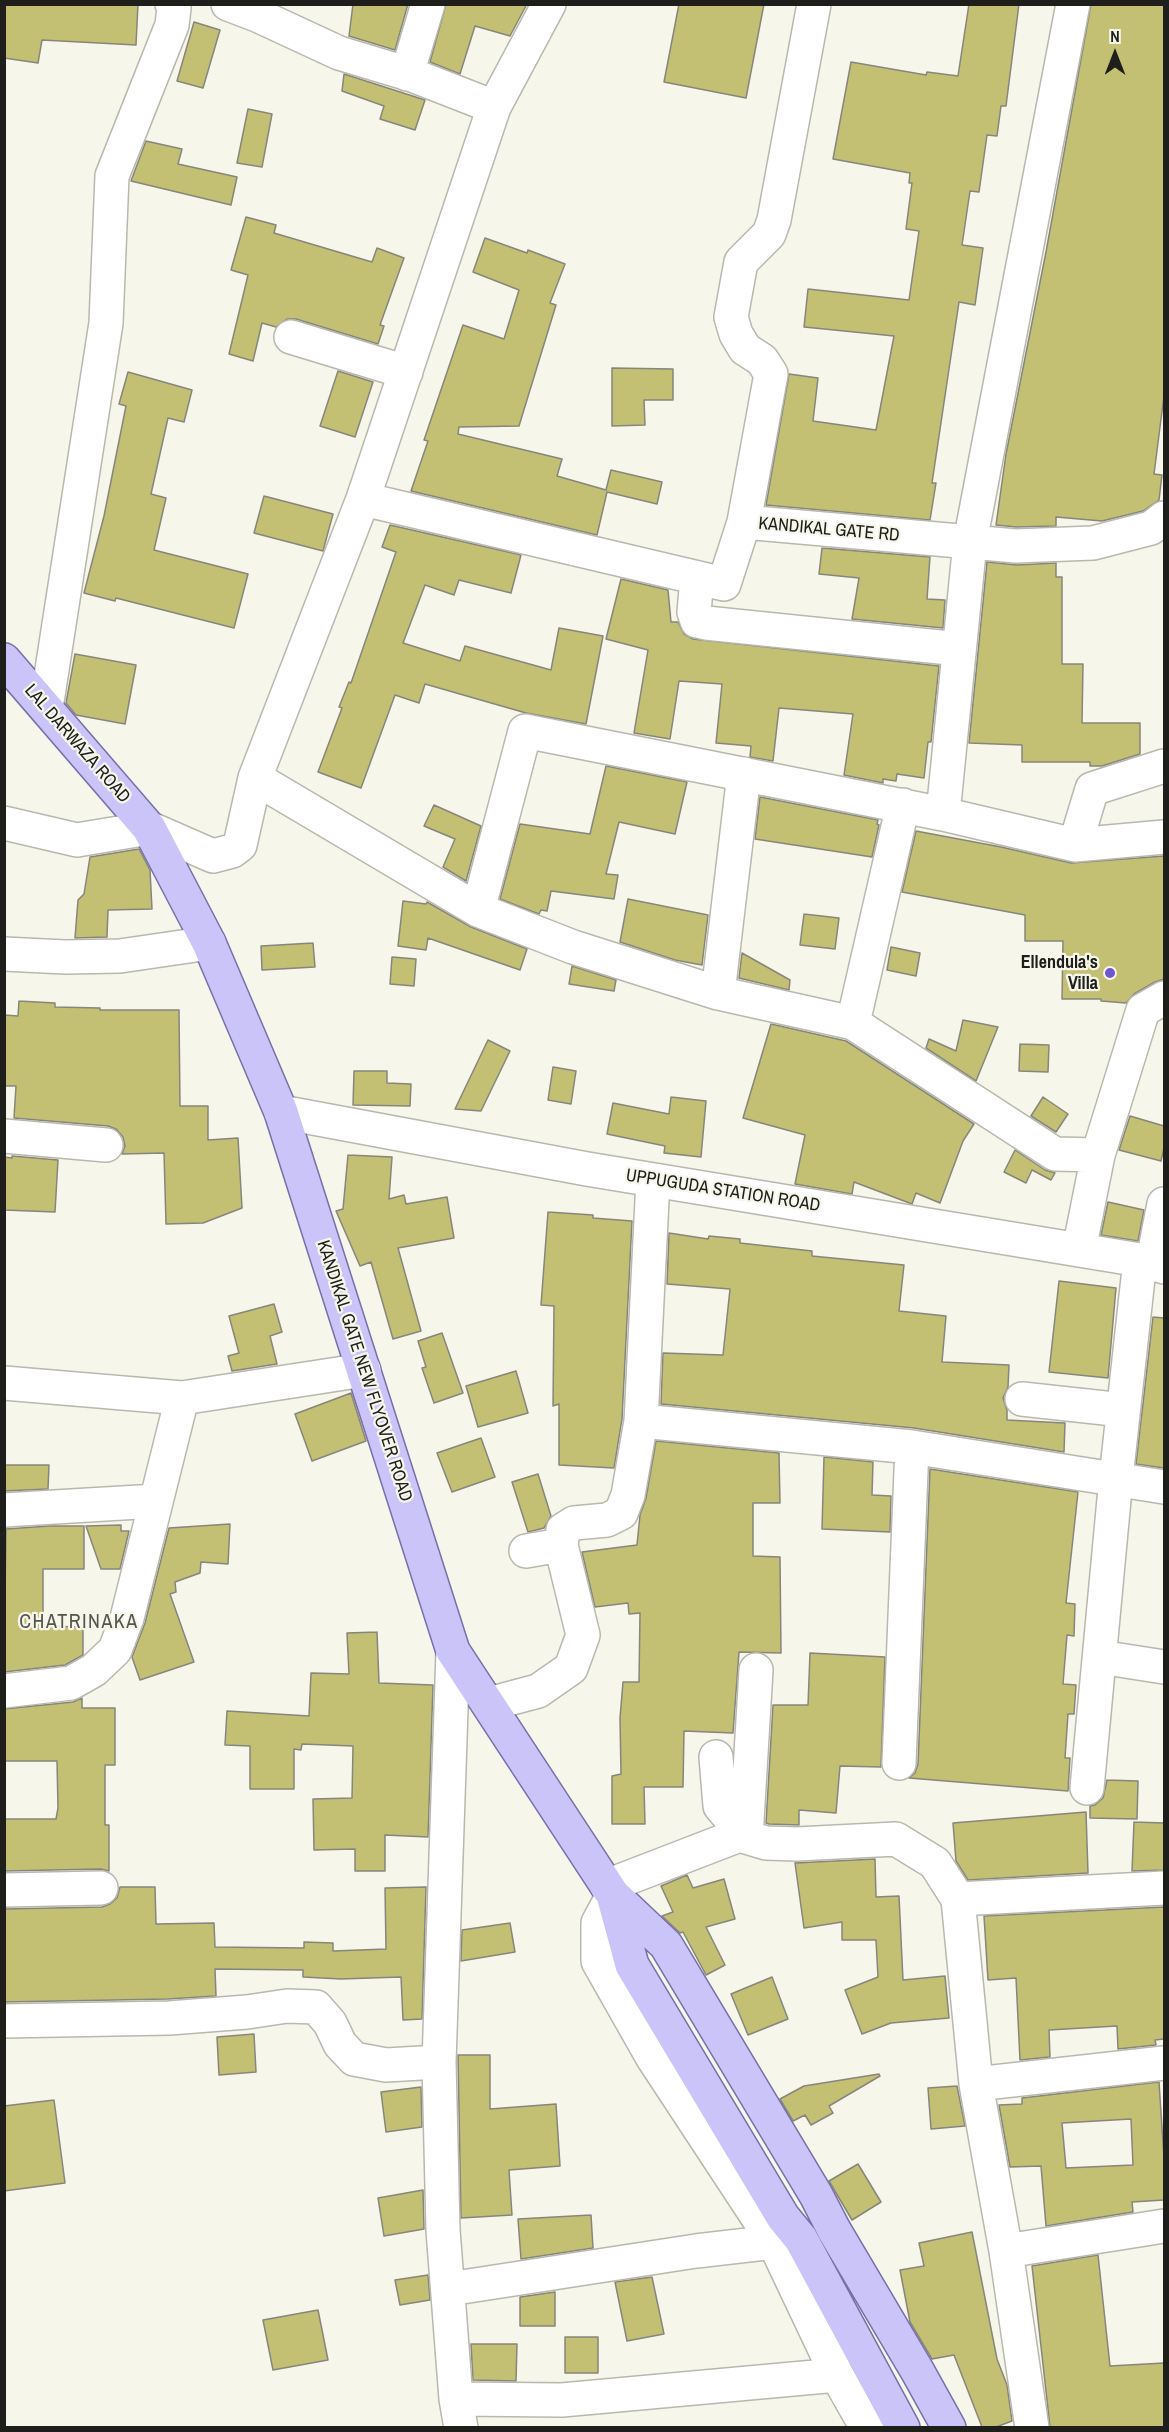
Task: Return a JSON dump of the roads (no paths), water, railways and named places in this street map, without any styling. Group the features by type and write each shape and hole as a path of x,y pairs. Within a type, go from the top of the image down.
{"main road":[{"name":"LAL DARWAZA ROAD","path":"4,660 149,828"},
{"name":"KANDIKAL GATE NEW FLYOVER ROAD","path":"149,828 209,943 281,1112 453,1651 610,1890"},
{"path":"610,1890 666,1945 816,2195 949,2427"},
{"path":"610,1890 632,1965 783,2217 801,2239 903,2427"}],"street":[{"path":"46,708 106,323 112,176 172,25 174,8 172,4"},
{"path":"228,4 339,53 407,74 495,107"},
{"path":"407,74 428,4"},
{"path":"4,823 77,840 149,828 213,856 232,851 240,845 255,778 363,499 495,107 549,4"},
{"path":"744,522 771,374 762,360 745,349 736,334 731,316 741,262 769,234 774,220 814,4"},
{"path":"943,813 970,542 1073,4"},
{"path":"291,337 406,372"},
{"name":"KANDIKAL GATE RD","path":"363,499 724,584 744,522 1016,546 1092,543 1150,528 1164,518"},
{"path":"697,578 693,612 697,621 959,649"},
{"path":"478,910 525,732 943,813 1075,845 1164,837"},
{"path":"1075,845 1092,789 1164,766"},
{"path":"718,993 744,774"},
{"path":"255,778 478,910 573,947 718,993 853,1023 1055,1154 1098,1155"},
{"path":"853,1023 903,805"},
{"path":"4,954 65,957 120,956 209,943"},
{"path":"1079,1250 1098,1155 1143,1010 1164,998"},
{"name":"UPPUGUDA STATION ROAD","path":"281,1112 653,1180 1152,1264"},
{"path":"4,1136 106,1145"},
{"path":"489,1704 538,1691 571,1668 583,1635 561,1545 563,1530 574,1523 607,1520 621,1513 628,1495 640,1421 653,1180"},
{"path":"1086,1788 1123,1410 1164,1204"},
{"path":"4,1383 182,1398 364,1370"},
{"path":"4,1691 71,1683 94,1670 115,1650 127,1617 182,1398"},
{"path":"1022,1399 1123,1410"},
{"path":"640,1421 912,1447 1164,1487"},
{"path":"898,1763 912,1447"},
{"path":"4,1510 156,1502"},
{"path":"526,1551 561,1545"},
{"path":"453,1651 439,2062 443,2230 458,2413 562,2400 837,2374"},
{"path":"1100,1657 1164,1667"},
{"path":"744,1836 756,1670"},
{"path":"716,1757 720,1806 744,1836 766,1843 797,1844 896,1839 935,1863 957,1899 976,2084 1006,2251 1032,2427"},
{"path":"744,1836 610,1890 598,1923 598,1960 653,2058 774,2242 837,2374 867,2427"},
{"path":"4,1890 102,1888"},
{"path":"957,1899 1164,1888"},
{"path":"4,2021 169,2018 247,2012 287,2006 316,2007 330,2023 340,2044 354,2059 386,2065 439,2062"},
{"path":"976,2084 1164,2062"},
{"path":"1006,2251 1164,2226"},
{"path":"449,2289 696,2251 774,2242"}],"place":[{"name":"Ellendula's Villa","path":"1110,973"}],"district":[{"name":"CHATRINAKA","path":"79,1623"}]}
